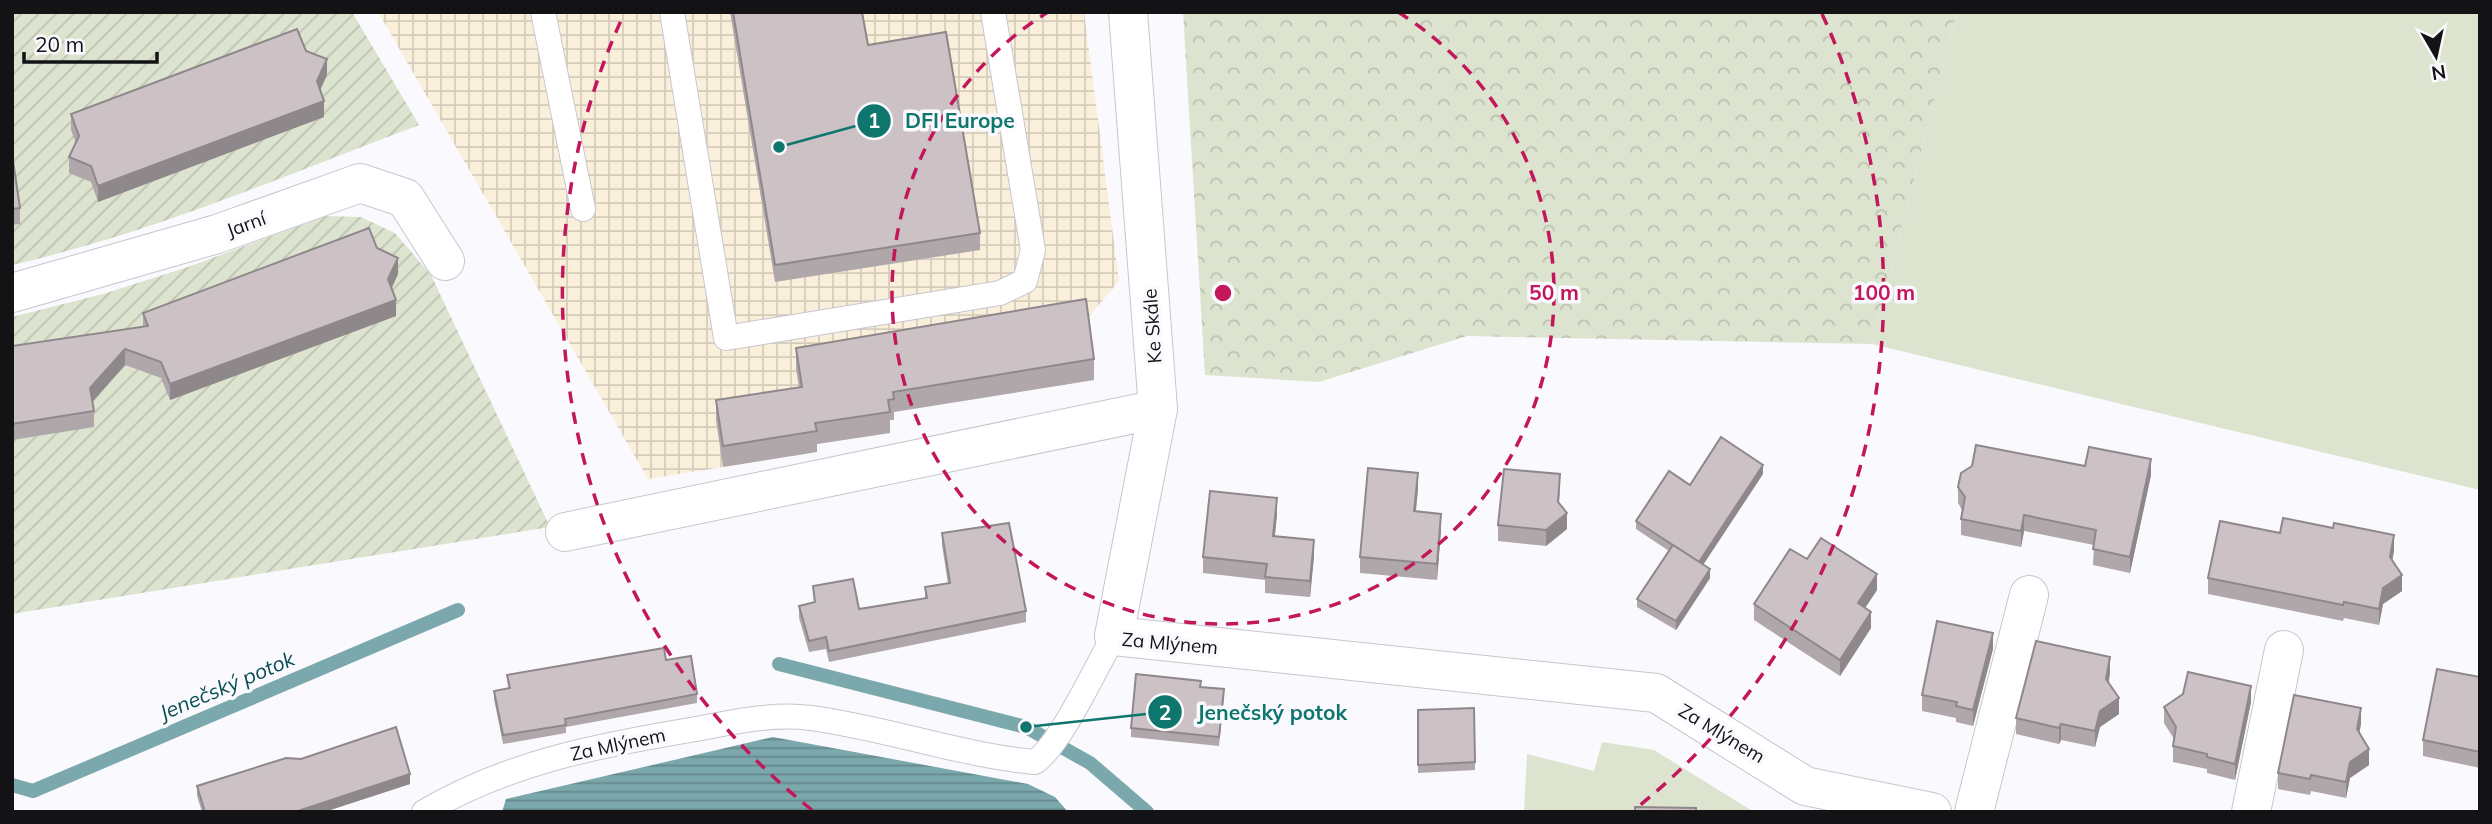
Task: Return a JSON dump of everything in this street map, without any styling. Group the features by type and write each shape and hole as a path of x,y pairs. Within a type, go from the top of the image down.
{"street":[{"name":"Ke Skále","path":"1114,636 1158,409 1128,12"},
{"name":"Jarní","path":"12,293 217,234 360,183 405,198 445,261"},
{"path":"565,532 1158,409"},
{"path":"1974,812 2029,594"},
{"name":"Za Mlýnem","path":"1114,636 1656,693 1805,786 1932,812"},
{"path":"2251,812 2284,650"}],"lane":[{"path":"543,12 583,209"},
{"path":"672,12 726,338 1000,293 1026,281 1033,250 993,12"},
{"name":"Za Mlýnem","path":"424,812 467,787 537,762 615,743 764,717 810,718 1035,762 1043,757 1065,723 1114,636"}],"shaded area":[{"path":"378,12 1084,12 1119,281 1086,320 1094,380 893,412 894,420 888,421 890,433 816,444 817,452 648,479"}],"green space":[{"path":"12,12 352,12 419,125 167,220 116,237 12,265"},
{"path":"1183,12 1957,12 1872,344 1467,336 1319,382 1205,375"},
{"path":"1957,12 2480,12 2480,490 1872,344"},
{"path":"326,216 361,217 395,233 431,275 550,527 12,614 12,317 103,294 188,267"},
{"path":"1602,742 1654,750 1754,812 1524,812 1527,754 1594,771"}],"water":[{"path":"773,737 1028,784 1055,797 1068,812 502,812 506,799"}],"building":[{"path":"733,12 862,12 868,45 946,32 980,233 775,265"},
{"path":"297,29 306,51 327,59 317,81 324,101 98,186 91,166 69,157 79,136 71,114"},
{"path":"12,154 20,208 12,209"},
{"path":"369,228 377,248 398,258 388,279 396,300 170,384 161,362 125,349 90,388 94,411 12,424 12,346 148,326 143,313"},
{"path":"1086,299 1094,359 893,392 894,399 888,400 890,412 815,423 817,431 723,446 716,400 802,387 796,348"},
{"path":"1721,437 1763,465 1699,562 1636,521 1669,471 1690,485"},
{"path":"1976,445 2085,466 2089,447 2151,459 2130,557 2093,549 2096,530 2024,515 2021,531 1961,519 1965,497 1958,487 1961,473 1972,466"},
{"path":"1368,468 1418,473 1414,511 1441,514 1437,564 1360,557"},
{"path":"1504,469 1560,474 1558,502 1567,513 1546,530 1498,525"},
{"path":"1210,491 1277,498 1273,536 1314,540 1310,581 1265,577 1267,564 1203,557"},
{"path":"2283,518 2333,528 2334,523 2394,535 2390,557 2402,575 2383,588 2379,609 2344,602 2343,605 2208,578 2220,521 2280,533"},
{"path":"1009,523 1026,611 829,651 826,637 809,641 799,606 815,602 813,586 853,579 859,609 927,598 925,587 950,583 942,533"},
{"path":"1821,538 1877,574 1858,603 1871,612 1840,660 1754,604 1790,549 1807,559"},
{"path":"1673,545 1710,569 1676,621 1637,599"},
{"path":"1937,621 1993,633 1973,710 1956,706 1957,702 1922,695"},
{"path":"2036,641 2110,657 2106,679 2119,698 2100,711 2095,731 2061,724 2059,728 2016,718"},
{"path":"664,648 666,660 691,656 697,694 565,719 566,725 503,735 494,691 510,688 507,675"},
{"path":"2437,669 2480,677 2480,752 2423,740"},
{"path":"2188,672 2251,686 2235,764 2173,746 2176,727 2164,707 2183,694"},
{"path":"1136,674 1201,681 1200,687 1224,689 1219,737 1131,728"},
{"path":"2294,695 2361,708 2357,729 2369,749 2350,762 2346,782 2311,775 2310,779 2278,773"},
{"path":"1474,708 1475,762 1418,765 1418,710"},
{"path":"396,727 410,774 295,812 205,812 197,786 286,758 301,759"},
{"path":"1635,807 1696,808 1696,812 1635,812"}],"waterway":[{"name":"Jenečský potok","path":"12,785 33,791 458,610"},
{"name":"Jenečský potok","path":"779,664 1026,727 1090,763 1147,812"}],"place":[{"name":"DFI Europe","path":"779,147"},
{"name":"Jenečský potok","path":"1026,727"}]}
